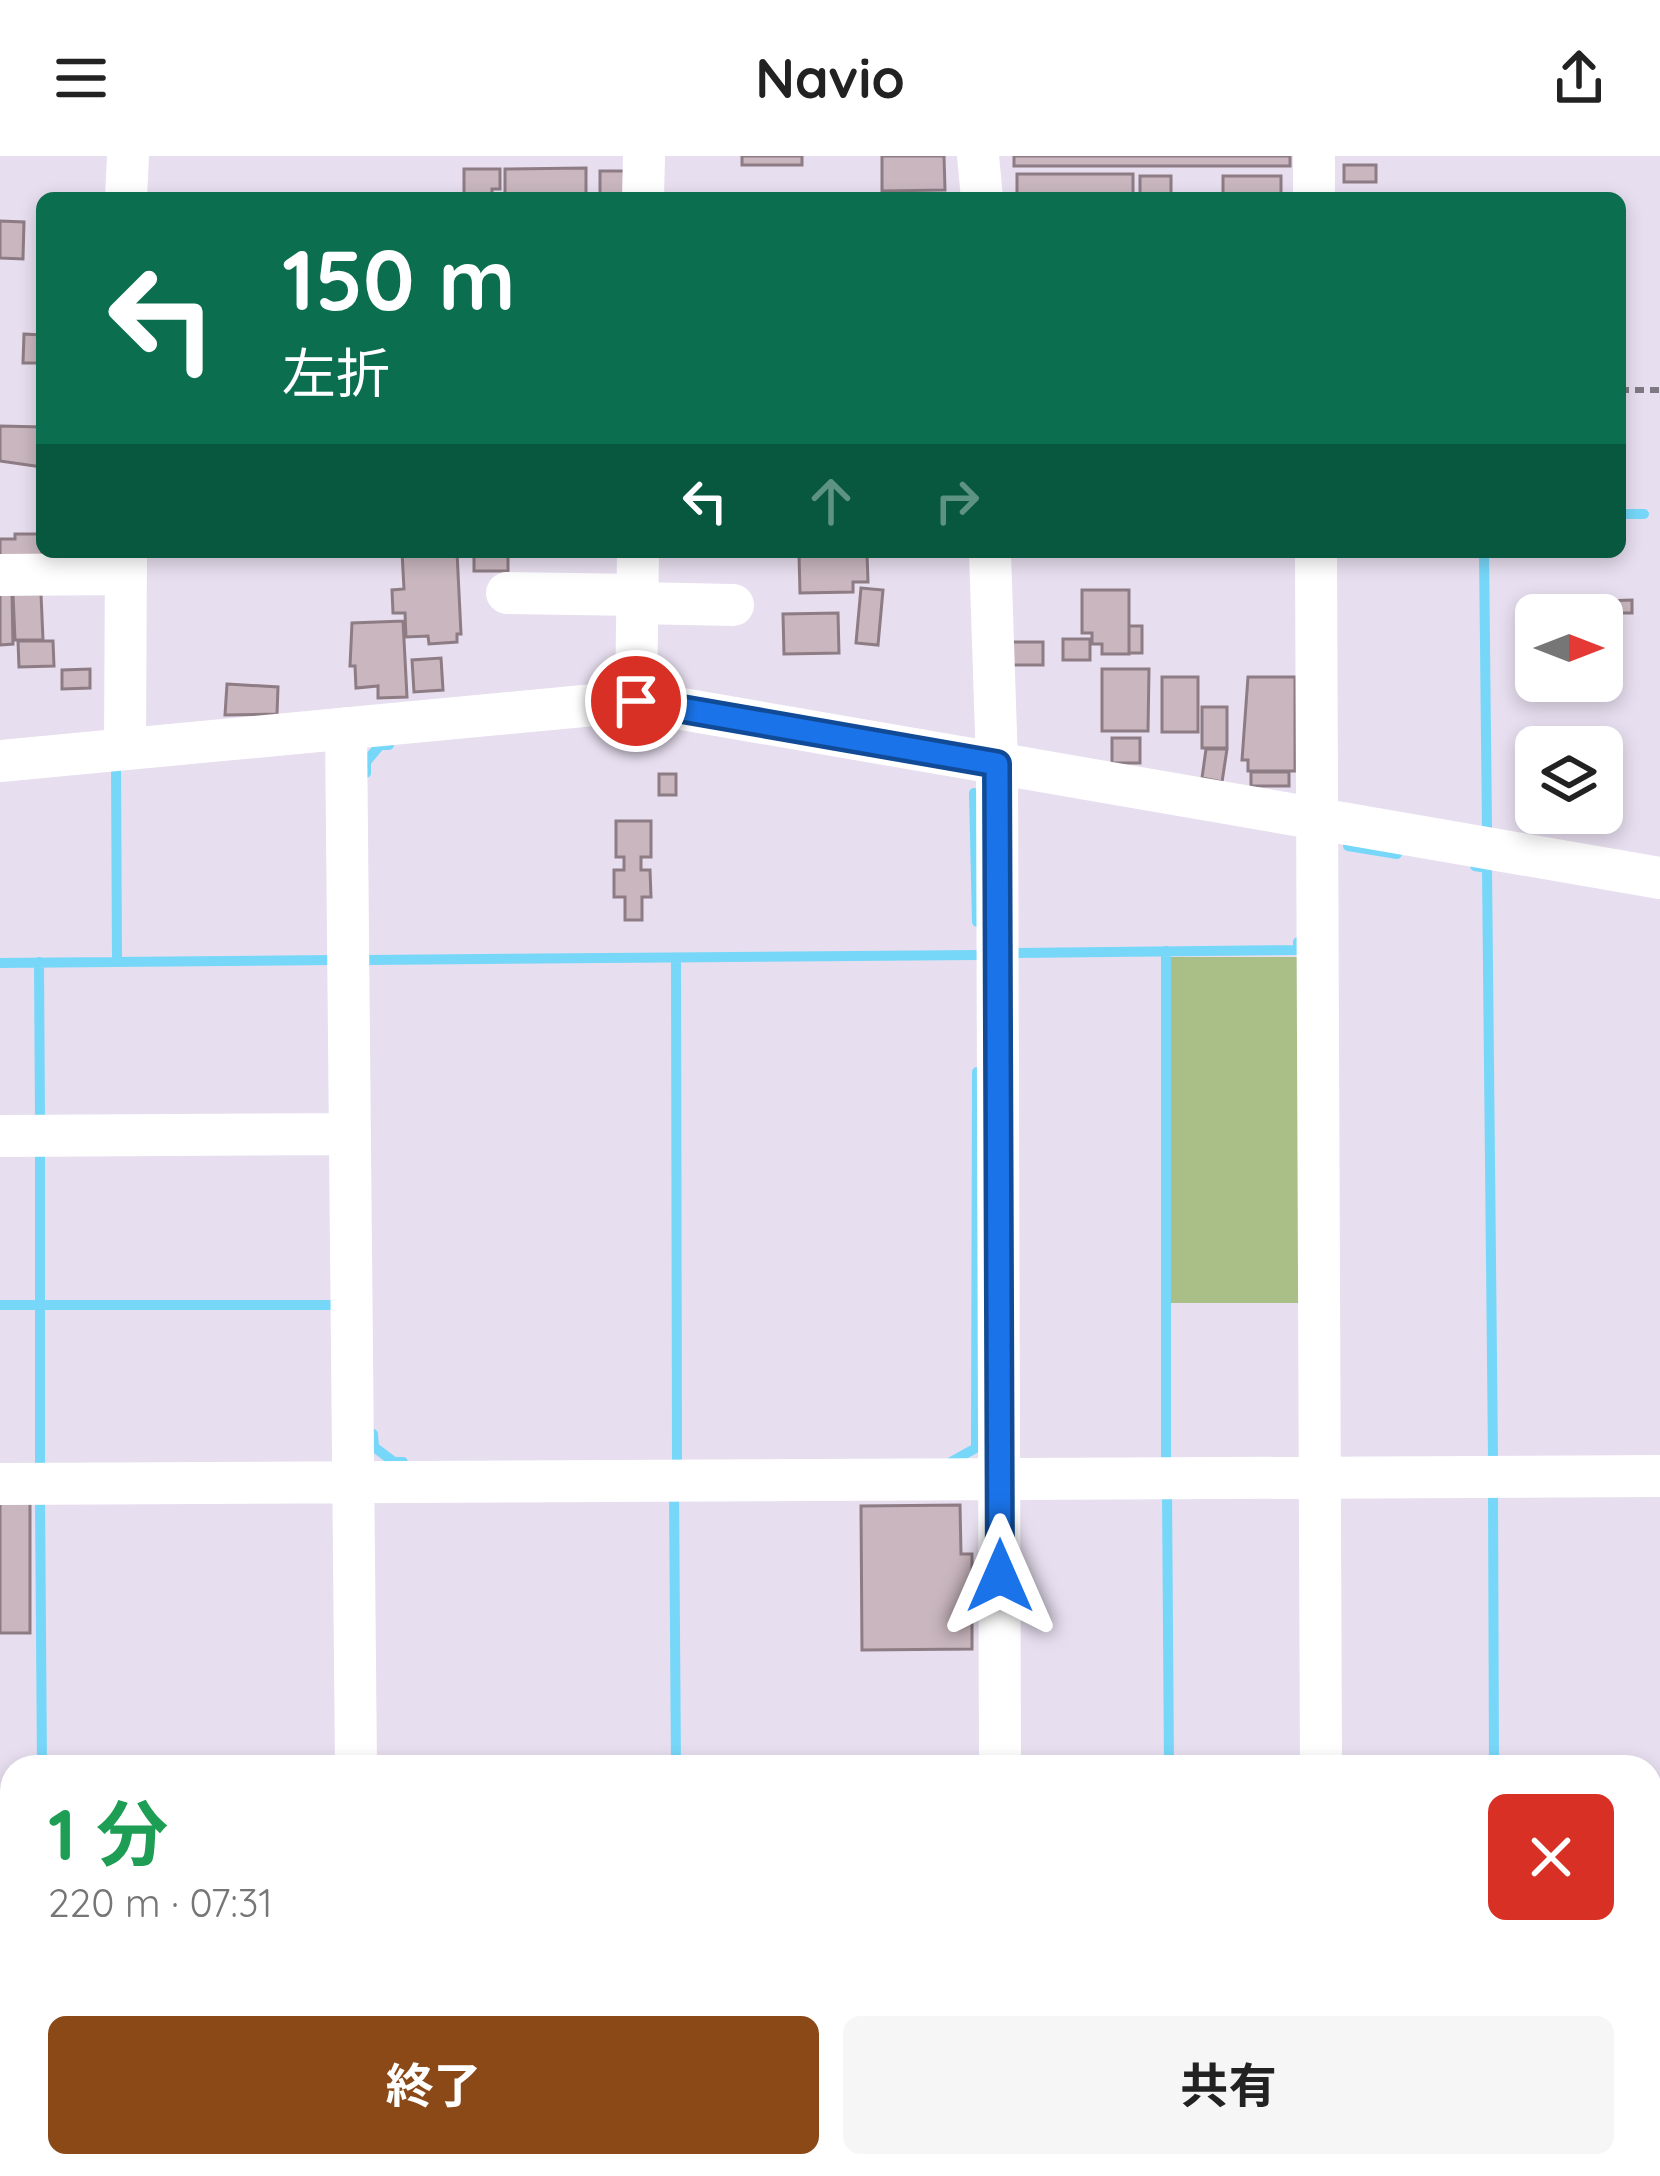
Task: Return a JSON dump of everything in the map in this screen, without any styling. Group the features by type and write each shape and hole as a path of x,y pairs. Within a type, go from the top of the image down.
{"street":[{"path":"126,192 128,156"},
{"path":"643,192 644,156"},
{"path":"978,156 981,192"},
{"path":"1314,156 1314,192"},
{"path":"636,701 638,558"},
{"path":"990,558 997,764 1000,1755"},
{"path":"1316,558 1321,1755"},
{"path":"0,574 125,563 125,749"},
{"path":"507,593 733,604"},
{"path":"0,760 636,701 1660,878"},
{"path":"346,728 356,1755"},
{"path":"0,1136 350,1134"},
{"path":"0,1484 1660,1476"}],"path":[{"path":"1626,390 1660,390"}],"green space":[{"path":"1171,957 1305,957 1306,1303 1171,1303"}],"building":[{"path":"742,156 802,156 802,165 742,165"},
{"path":"882,156 944,156 945,190 882,191"},
{"path":"1014,156 1290,156 1290,166 1014,166"},
{"path":"1344,165 1376,165 1376,182 1344,182"},
{"path":"586,168 586,192 505,192 505,169"},
{"path":"464,169 500,169 500,189 464,192"},
{"path":"600,171 631,171 631,192 600,192"},
{"path":"1017,174 1133,174 1133,192 1017,192"},
{"path":"1140,176 1171,176 1171,192 1140,192"},
{"path":"1223,176 1281,176 1281,192 1223,192"},
{"path":"0,221 24,222 23,259 0,258"},
{"path":"24,334 36,335 36,363 23,363"},
{"path":"0,426 36,427 36,466 0,461"},
{"path":"15,534 36,534 36,558 50,558 50,563 0,559 0,539 15,539"},
{"path":"402,558 457,558 461,634 457,642 429,644 428,636 406,637 405,613 393,613 392,590 404,589"},
{"path":"474,558 508,558 508,571 474,571"},
{"path":"799,558 867,558 868,582 853,582 853,592 800,593"},
{"path":"861,588 883,590 878,645 856,643"},
{"path":"1082,590 1129,590 1129,654 1102,654 1102,644 1092,644 1092,633 1082,633"},
{"path":"0,594 12,594 13,644 0,645"},
{"path":"13,594 41,594 43,640 15,640"},
{"path":"1623,600 1632,600 1632,613 1623,613"},
{"path":"838,613 839,653 784,654 783,614"},
{"path":"403,621 407,697 378,698 378,686 356,688 355,666 350,666 352,623"},
{"path":"1129,626 1142,626 1142,653 1129,653"},
{"path":"1063,639 1090,639 1090,660 1063,660"},
{"path":"18,641 53,641 54,666 19,667"},
{"path":"1010,642 1043,642 1043,665 1010,665"},
{"path":"441,658 443,690 414,692 412,660"},
{"path":"90,669 90,688 62,689 62,670"},
{"path":"1102,669 1149,669 1148,731 1102,731"},
{"path":"1162,677 1198,677 1198,732 1162,732"},
{"path":"1248,677 1295,677 1295,771 1248,771 1248,760 1242,760"},
{"path":"227,684 278,687 277,714 225,715"},
{"path":"1202,707 1227,707 1227,748 1202,748"},
{"path":"1112,738 1140,738 1140,763 1112,763"},
{"path":"1206,749 1227,749 1222,782 1202,778"},
{"path":"1251,772 1289,772 1289,786 1251,786"},
{"path":"659,774 676,774 676,795 659,795"},
{"path":"616,821 651,821 651,857 641,857 641,870 650,870 651,897 642,897 642,920 625,920 625,897 614,897 614,870 624,870 624,857 616,857"},
{"path":"0,1502 30,1502 30,1633 0,1633"},
{"path":"960,1505 961,1554 972,1554 972,1649 862,1650 861,1506"}],"waterway":[{"path":"1626,514 1644,514"},
{"path":"1484,558 1487,829"},
{"path":"366,773 366,762 380,745 389,745"},
{"path":"116,765 117,962"},
{"path":"974,793 977,922"},
{"path":"1348,846 1397,854"},
{"path":"1475,866 1487,868 1493,1458"},
{"path":"1012,953 1298,950 1298,942"},
{"path":"1166,951 1166,1461"},
{"path":"367,960 977,955"},
{"path":"676,958 677,1462"},
{"path":"0,963 335,960"},
{"path":"39,962 40,1121"},
{"path":"949,1463 976,1448 977,1072"},
{"path":"40,1151 40,1464"},
{"path":"0,1305 334,1305"},
{"path":"373,1434 374,1447 394,1462 403,1462"},
{"path":"1493,1490 1494,1755"},
{"path":"1167,1491 1169,1755"},
{"path":"674,1492 676,1755"},
{"path":"40,1499 42,1755"}],"route":[{"path":"636,701 997,764 1000,1576"}]}
